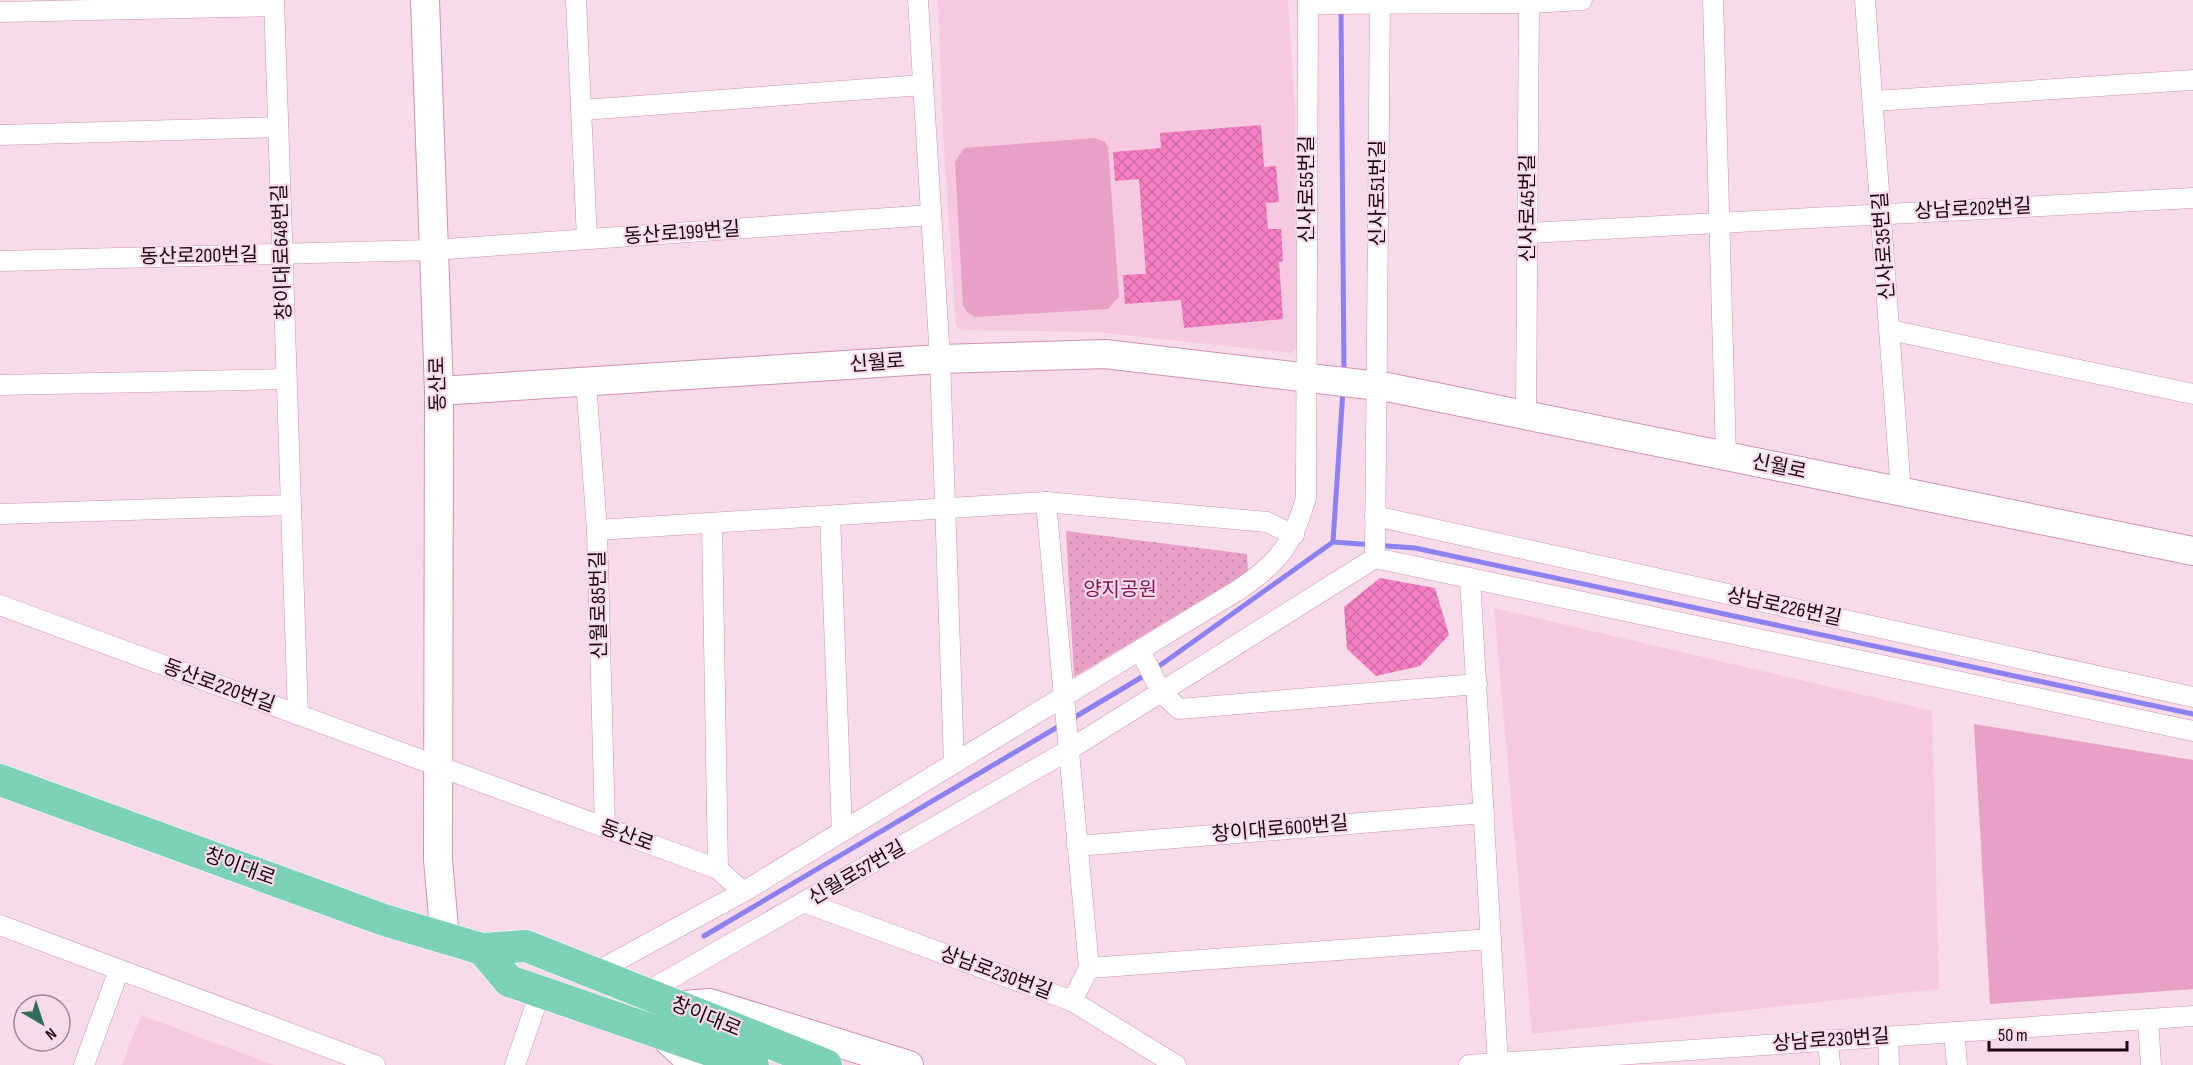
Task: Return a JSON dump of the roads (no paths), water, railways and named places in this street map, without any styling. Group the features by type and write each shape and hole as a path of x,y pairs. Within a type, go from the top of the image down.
{"main road":[{"name":"창이대로","path":"0,780 384,920 482,949 526,946 680,1005 826,1065"},
{"name":"창이대로","path":"482,949 509,981 753,1065"}],"street":[{"name":"동산로","path":"425,0 439,391 438,860 445,939"},
{"path":"576,0 587,239"},
{"path":"918,0 940,359 954,764"},
{"path":"1310,2 1582,0"},
{"path":"1713,0 1726,456"},
{"name":"신사로35번길","path":"1865,0 1901,492"},
{"name":"신사로55번길","path":"594,973 743,892 954,764 1063,703 1266,571 1286,550 1306,497 1310,378 1310,2"},
{"name":"신사로45번길","path":"1526,415 1529,2"},
{"path":"0,12 274,3"},
{"name":"창이대로648번길","path":"274,3 298,715"},
{"name":"신사로51번길","path":"1370,384 1376,3"},
{"path":"1874,101 2193,80"},
{"path":"582,110 923,85"},
{"path":"0,135 278,127"},
{"name":"상남로202번길","path":"1528,233 2193,198"},
{"name":"동산로199번길","path":"433,250 931,215"},
{"name":"동산로200번길","path":"0,261 433,250"},
{"path":"1890,330 2193,394"},
{"name":"신월로","path":"439,391 940,359 1105,354 1370,384 2193,551"},
{"path":"0,385 286,379"},
{"name":"신월로85번길","path":"586,382 597,530 605,827"},
{"path":"1370,384 1375,557 2193,731"},
{"path":"1046,502 1066,743 1089,968 1072,1001"},
{"path":"597,530 1046,502 1267,522 1293,535"},
{"path":"0,514 291,505"},
{"path":"830,516 842,832"},
{"path":"712,523 718,869"},
{"name":"상남로226번길","path":"1375,524 2193,697"},
{"name":"신월로57번길","path":"645,993 806,903 1375,557"},
{"path":"1470,578 1498,1064"},
{"name":"동산로220번길","path":"0,605 437,768"},
{"path":"1141,654 1159,687 1179,709 1477,684"},
{"name":"동산로","path":"437,768 718,869 743,892"},
{"name":"창이대로600번길","path":"1077,846 1484,813"},
{"name":"상남로230번길","path":"806,903 1072,1001 1176,1065"},
{"path":"2,931 119,970 375,1065"},
{"path":"1089,968 1491,939"},
{"path":"84,1065 119,970"},
{"path":"515,1065 540,993"},
{"path":"680,1005 710,1003 909,1065"},
{"name":"상남로230번길","path":"1469,1065 1755,1055 1828,1040 2193,1016"},
{"path":"2148,1019 2151,1065"},
{"path":"1954,1032 1957,1065"},
{"path":"660,1033 690,1062 698,1065"},
{"path":"1887,1036 1889,1065"},
{"path":"1828,1040 1830,1065"}],"waterway":[{"path":"1341,9 1344,375"},
{"path":"1155,669 1333,542 1343,390"},
{"path":"1333,542 1415,548 2193,714"},
{"path":"1070,720 1147,674"},
{"path":"704,936 1061,725"}],"park label":[{"name":"양지공원","path":"1120,590"}]}
